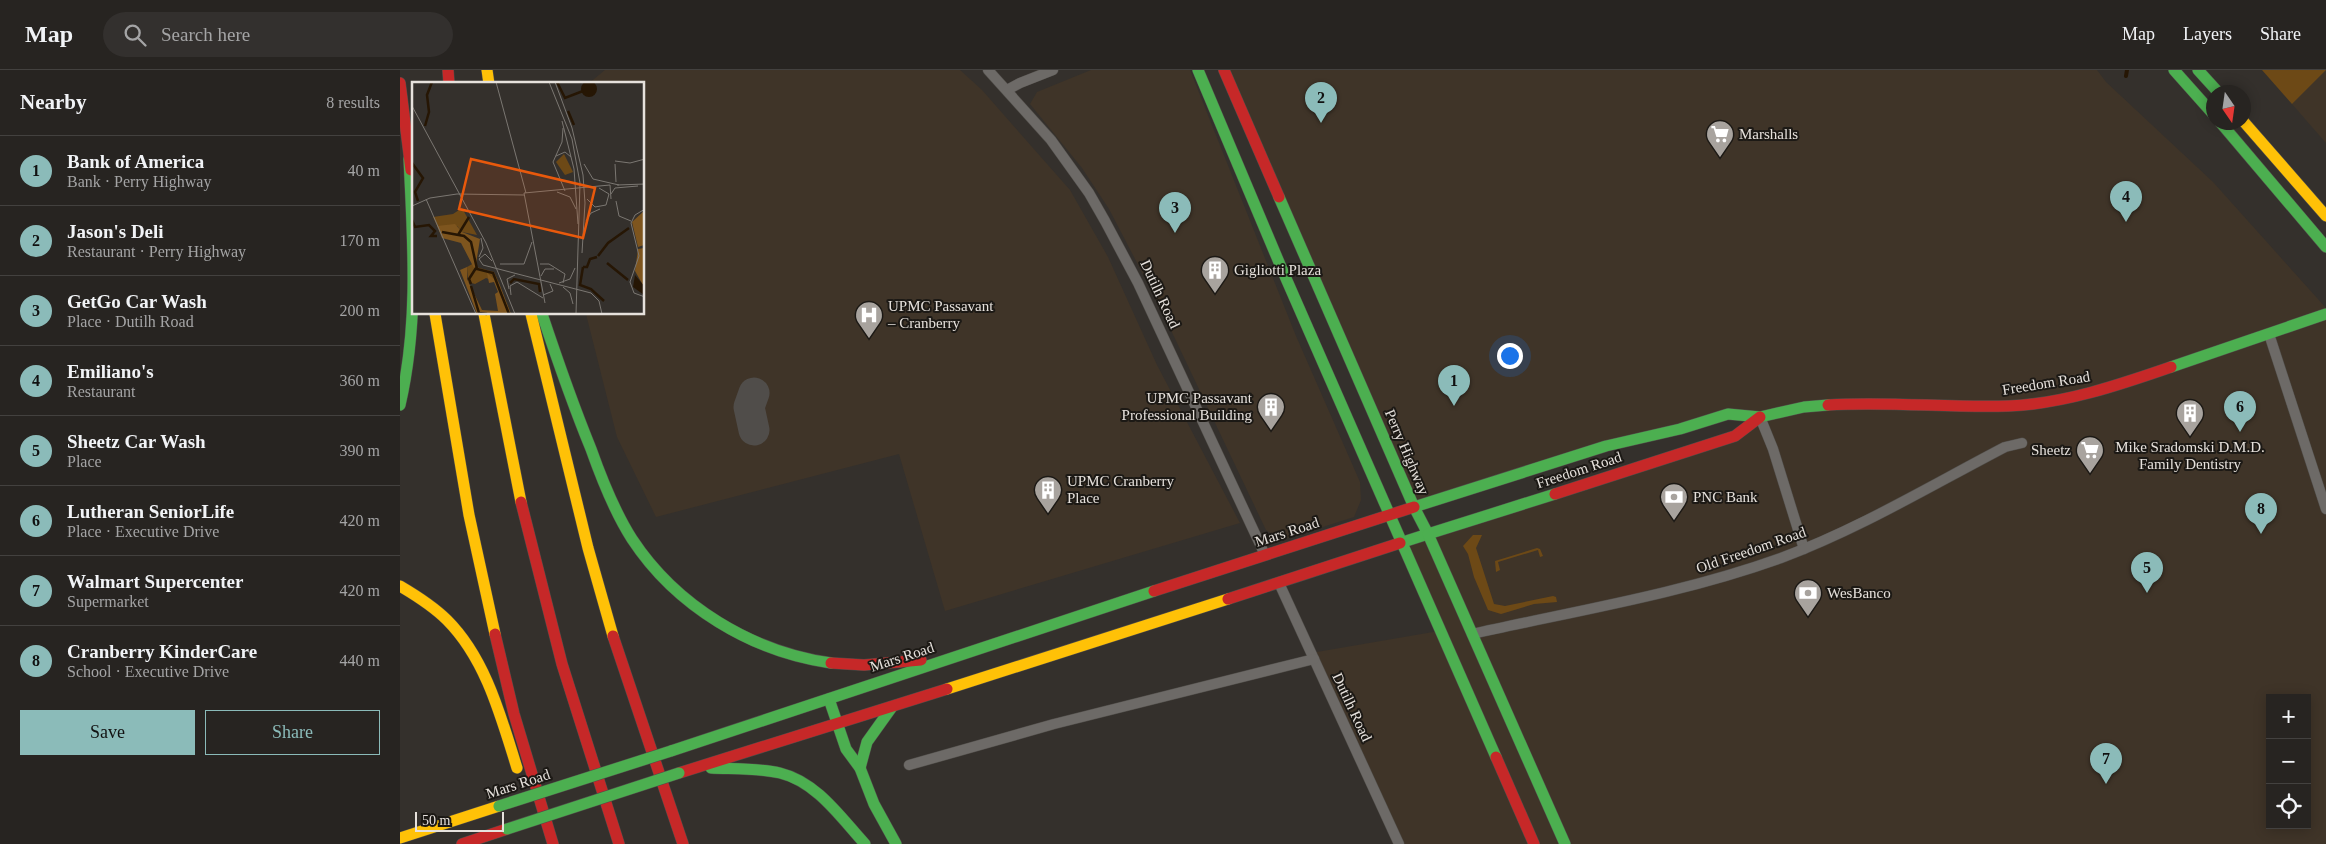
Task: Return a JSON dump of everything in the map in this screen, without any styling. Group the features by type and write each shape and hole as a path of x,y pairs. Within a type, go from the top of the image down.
{"main road":[{"path":"1198,70 1388,516 1402,543 1534,844"},
{"name":"Perry Highway","path":"1224,70 1414,507 1428,534 1565,844"},
{"path":"2174,70 2206,106"},
{"path":"2198,70 2212,85"},
{"path":"400,83 412,175"},
{"path":"2227,130 2326,246"},
{"path":"2251,130 2326,216"},
{"path":"409,159 412,285"},
{"name":"Freedom Road","path":"1414,507 1606,446 1680,429 1728,414 1760,417 1804,407 1840,403 1992,406 2048,401 2112,386 2326,314"},
{"path":"400,405 408,378 413,315"},
{"path":"435,315 460,462 484,585 524,750 553,844"},
{"path":"484,315 495,379 526,521 552,627 579,722 619,844"},
{"path":"531,315 588,548 621,664 682,844"},
{"path":"542,315 560,369 600,475 624,525 640,551 685,598 734,631 783,653 804,658 847,665 948,658"},
{"name":"Freedom Road","path":"1402,543 1735,436 1760,417"},
{"name":"Mars Road","path":"400,838 829,700 948,658 1414,507"},
{"path":"462,844 1402,543"},
{"path":"400,586 441,613 470,647 489,684 521,781 548,844"},
{"path":"829,700 846,748 860,768 874,804 896,844"},
{"path":"860,768 861,755 869,736 892,707"},
{"path":"698,768 776,772 801,781 822,798 864,844"}],"street":[{"name":"Dutilh Road","path":"988,70 1070,166 1089,193 1118,244 1265,555"},
{"path":"1007,90 1020,82 1053,70"},
{"path":"2269,334 2326,509"},
{"path":"1760,417 1773,449 1804,549"},
{"name":"Old Freedom Road","path":"1472,634 1689,586 1737,573 1804,549 2005,447 2022,443"},
{"name":"Dutilh Road","path":"1279,582 1399,844"},
{"path":"909,765 1054,724 1314,659"}],"shaded area":[{"name":"UPMC Passavant – Cranberry","path":"605,70 960,70 982,90 1070,190 1108,257 1157,365 1240,523 945,611 899,454 656,517 617,437 586,315 645,315 645,82 590,82"},
{"path":"1091,70 1190,70 1296,336 1360,482 1361,500 1354,517 1282,540 1266,530 1159,305 1109,209 1082,168 1030,104 1037,92"},
{"path":"1224,70 2097,70 2106,82 2213,182 2326,308 2326,844 1399,844 1311,653 1439,631 1402,543 1735,436 1759,417 1728,414 1414,507"},
{"path":"2262,70 2326,70 2292,104"},
{"path":"2326,70 2326,143 2292,104"},
{"path":"1473,535 1482,535 1476,548 1494,604 1505,606 1553,596 1556,597 1557,602 1534,604 1501,614 1488,610 1474,577 1468,554 1463,546"},
{"path":"1537,548 1540,549 1543,556 1540,557 1538,550 1498,562 1500,570 1496,572 1495,561"}],"waterway":[{"path":"2126,76 2127,70"}],"taxiway":[{"path":"754,393 749,407 754,430"}],"traffic: fast":[{"path":"1198,70 1281,267 1402,543"},
{"path":"2174,70 2206,106"},
{"path":"2198,70 2212,85"},
{"path":"2227,130 2326,247"},
{"path":"409,159 412,229"},
{"path":"1279,197 1414,507 1428,534 1400,543"},
{"path":"400,405 410,344 412,313"},
{"path":"2171,367 2326,314"},
{"path":"542,315 609,495 632,539 650,563 693,605 745,637 802,657 831,663"},
{"path":"1414,507 1606,446 1680,429 1728,414 1760,417 1804,407 1828,405"},
{"path":"1555,494 1428,534 1565,844"},
{"path":"1402,543 1496,757"},
{"path":"671,751 1154,591"},
{"path":"829,699 846,749 860,768 874,804 896,844"},
{"path":"860,768 867,742 892,707"},
{"path":"499,806 671,751"},
{"path":"711,768 763,770 780,773 806,784 837,812 865,844"},
{"path":"507,829 679,773"}],"traffic: slow":[{"path":"487,70 489,82"},
{"path":"2251,130 2326,216"},
{"path":"435,315 469,515 495,634"},
{"path":"484,315 521,502"},
{"path":"531,315 588,548 613,636"},
{"path":"400,586 442,615 461,635 472,652 491,690 517,768"},
{"path":"947,689 1228,599"},
{"path":"400,838 499,806"}],"traffic: jam":[{"path":"448,70 449,82"},
{"path":"1224,70 1279,197"},
{"path":"400,83 411,170"},
{"path":"1828,405 2008,406 2049,402 2091,392 2171,367"},
{"path":"1555,494 1735,436 1760,417"},
{"path":"521,502 562,664 619,844"},
{"path":"1154,591 1414,507"},
{"path":"1228,599 1400,543"},
{"path":"495,634 514,714 553,844"},
{"path":"613,636 683,844"},
{"path":"831,663 864,665 921,660"},
{"path":"679,773 947,689"},
{"path":"1496,757 1534,844"},
{"path":"462,844 507,829"}],"place":[{"name":"Jason's Deli","path":"1321,123"},
{"name":"Marshalls","path":"1720,158"},
{"name":"Emiliano's","path":"2126,222"},
{"name":"GetGo Car Wash","path":"1175,233"},
{"name":"Gigliotti Plaza","path":"1215,294"},
{"name":"UPMC Passavant – Cranberry","path":"869,339"},
{"name":"Bank of America","path":"1454,406"},
{"name":"UPMC Passavant Professional Building","path":"1271,431"},
{"name":"Lutheran SeniorLife","path":"2240,432"},
{"name":"Mike Sradomski D.M.D. Family Dentistry","path":"2190,437"},
{"name":"Sheetz","path":"2090,474"},
{"name":"UPMC Cranberry Place","path":"1048,514"},
{"name":"PNC Bank","path":"1674,521"},
{"name":"Cranberry KinderCare","path":"2261,534"},
{"name":"Sheetz Car Wash","path":"2147,593"},
{"name":"WesBanco","path":"1808,617"},
{"name":"Walmart Supercenter","path":"2106,784"}]}
